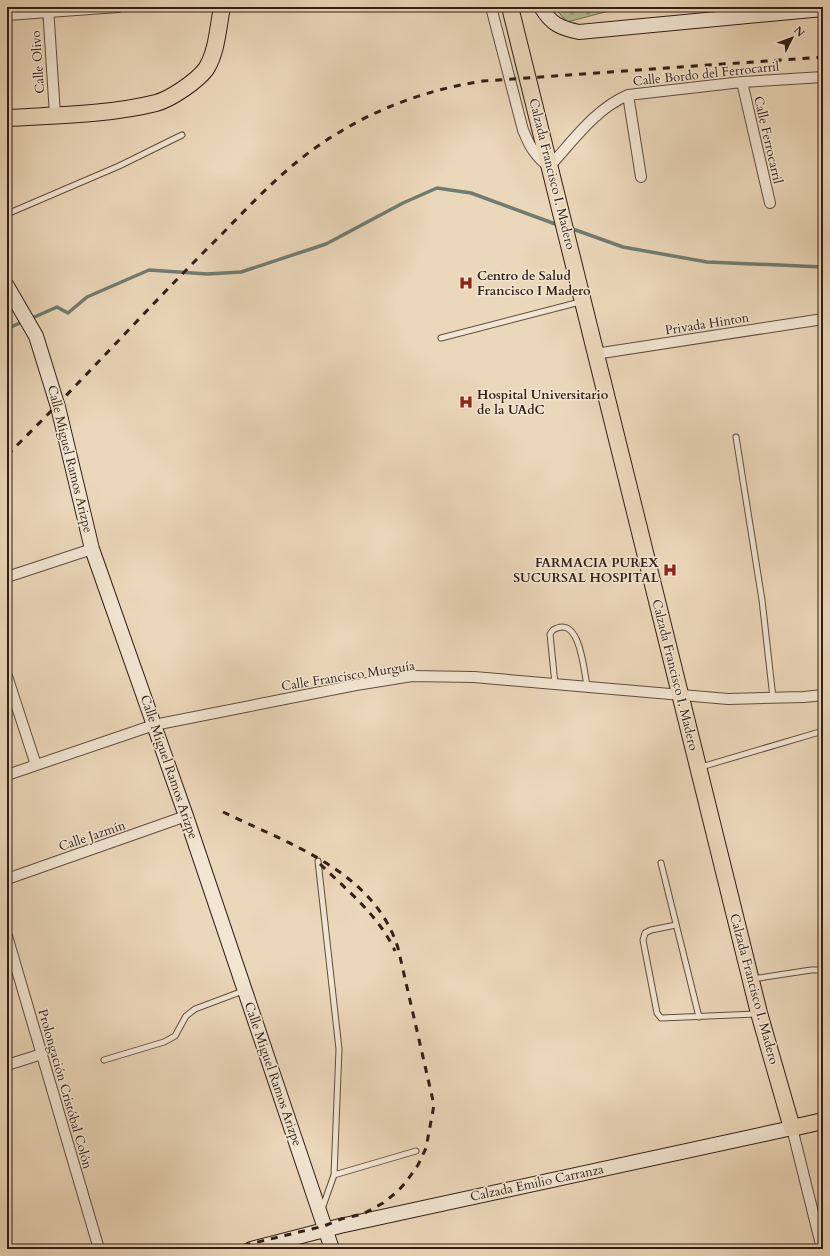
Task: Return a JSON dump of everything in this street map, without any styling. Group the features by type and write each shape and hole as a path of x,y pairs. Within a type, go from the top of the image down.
{"main road":[{"path":"7,118 122,110 158,102 192,83 206,68 213,53 222,7"},
{"name":"Calzada Francisco I. Madero","path":"510,7 518,47 537,112 549,167 570,245 595,354 679,695 759,1013 792,1128"},
{"path":"541,7 549,20 564,29 579,32 823,9"},
{"name":"Calle Miguel Ramos Arizpe","path":"7,286 36,336 58,407 92,549 186,816 332,1249"},
{"name":"Calzada Emilio Carranza","path":"251,1249 326,1230 823,1121"}],"street":[{"path":"7,15 48,10 118,7"},
{"path":"491,7 515,100 528,143 531,150 549,167"},
{"name":"Calle Olivo","path":"48,10 55,115"},
{"name":"Calle Bordo del Ferrocarril","path":"549,167 602,110 615,100 628,95 742,82 823,77"},
{"name":"Calle Ferrocarril","path":"742,82 770,203"},
{"path":"628,95 641,177"},
{"name":"Privada Hinton","path":"595,354 823,319"},
{"path":"7,577 92,549"},
{"path":"7,676 11,700 36,765"},
{"name":"Calle Francisco Murguía","path":"7,775 154,725 356,685 412,676 474,677 728,698 773,698 823,695"},
{"name":"Calle Jazmín","path":"7,879 186,816"},
{"name":"Prolongación Cristóbal Colón","path":"8,942 99,1249"},
{"path":"7,1065 42,1054"},
{"name":"Calzada Francisco I. Madero","path":"792,1128 822,1249"}],"lane":[{"path":"7,214 120,166 182,135"},
{"path":"442,338 583,301"},
{"path":"736,437 762,600 773,698"},
{"path":"555,684 550,634 553,630 562,626 568,628 577,638 587,686"},
{"path":"698,768 823,731"},
{"path":"318,861 339,1042 334,1175 320,1213"},
{"path":"660,863 699,1017"},
{"path":"676,925 651,930 645,933 643,940 657,1013 661,1018 667,1019 759,1013"},
{"path":"751,979 811,970 823,970"},
{"path":"104,1060 164,1042 175,1036 186,1016 195,1009 244,990"},
{"path":"334,1175 416,1151"}],"green space":[{"path":"554,7 624,7 567,22"}],"waterway":[{"path":"30,319 57,307 68,313 87,297 149,270 207,274 241,272 326,244 403,203 437,188 471,193 558,225"},
{"path":"570,228 623,247 707,262 823,267"},
{"path":"7,329 24,321"}],"railway":[{"path":"7,455 61,401 192,264 275,181 305,155 355,123 390,107 426,94 464,84 483,81 823,57"},
{"path":"223,812 275,836 326,863 349,880 370,899 386,921 398,948 434,1105 426,1148 418,1165 397,1192 383,1203 363,1214 341,1219 324,1226 229,1249"},
{"path":"320,864 372,915 395,951"}],"place":[{"name":"Centro de Salud Francisco I Madero","path":"466,283"},
{"name":"Hospital Universitario de la UAdC","path":"466,402"},
{"name":"FARMACIA PUREX SUCURSAL HOSPITAL","path":"670,570"}]}
